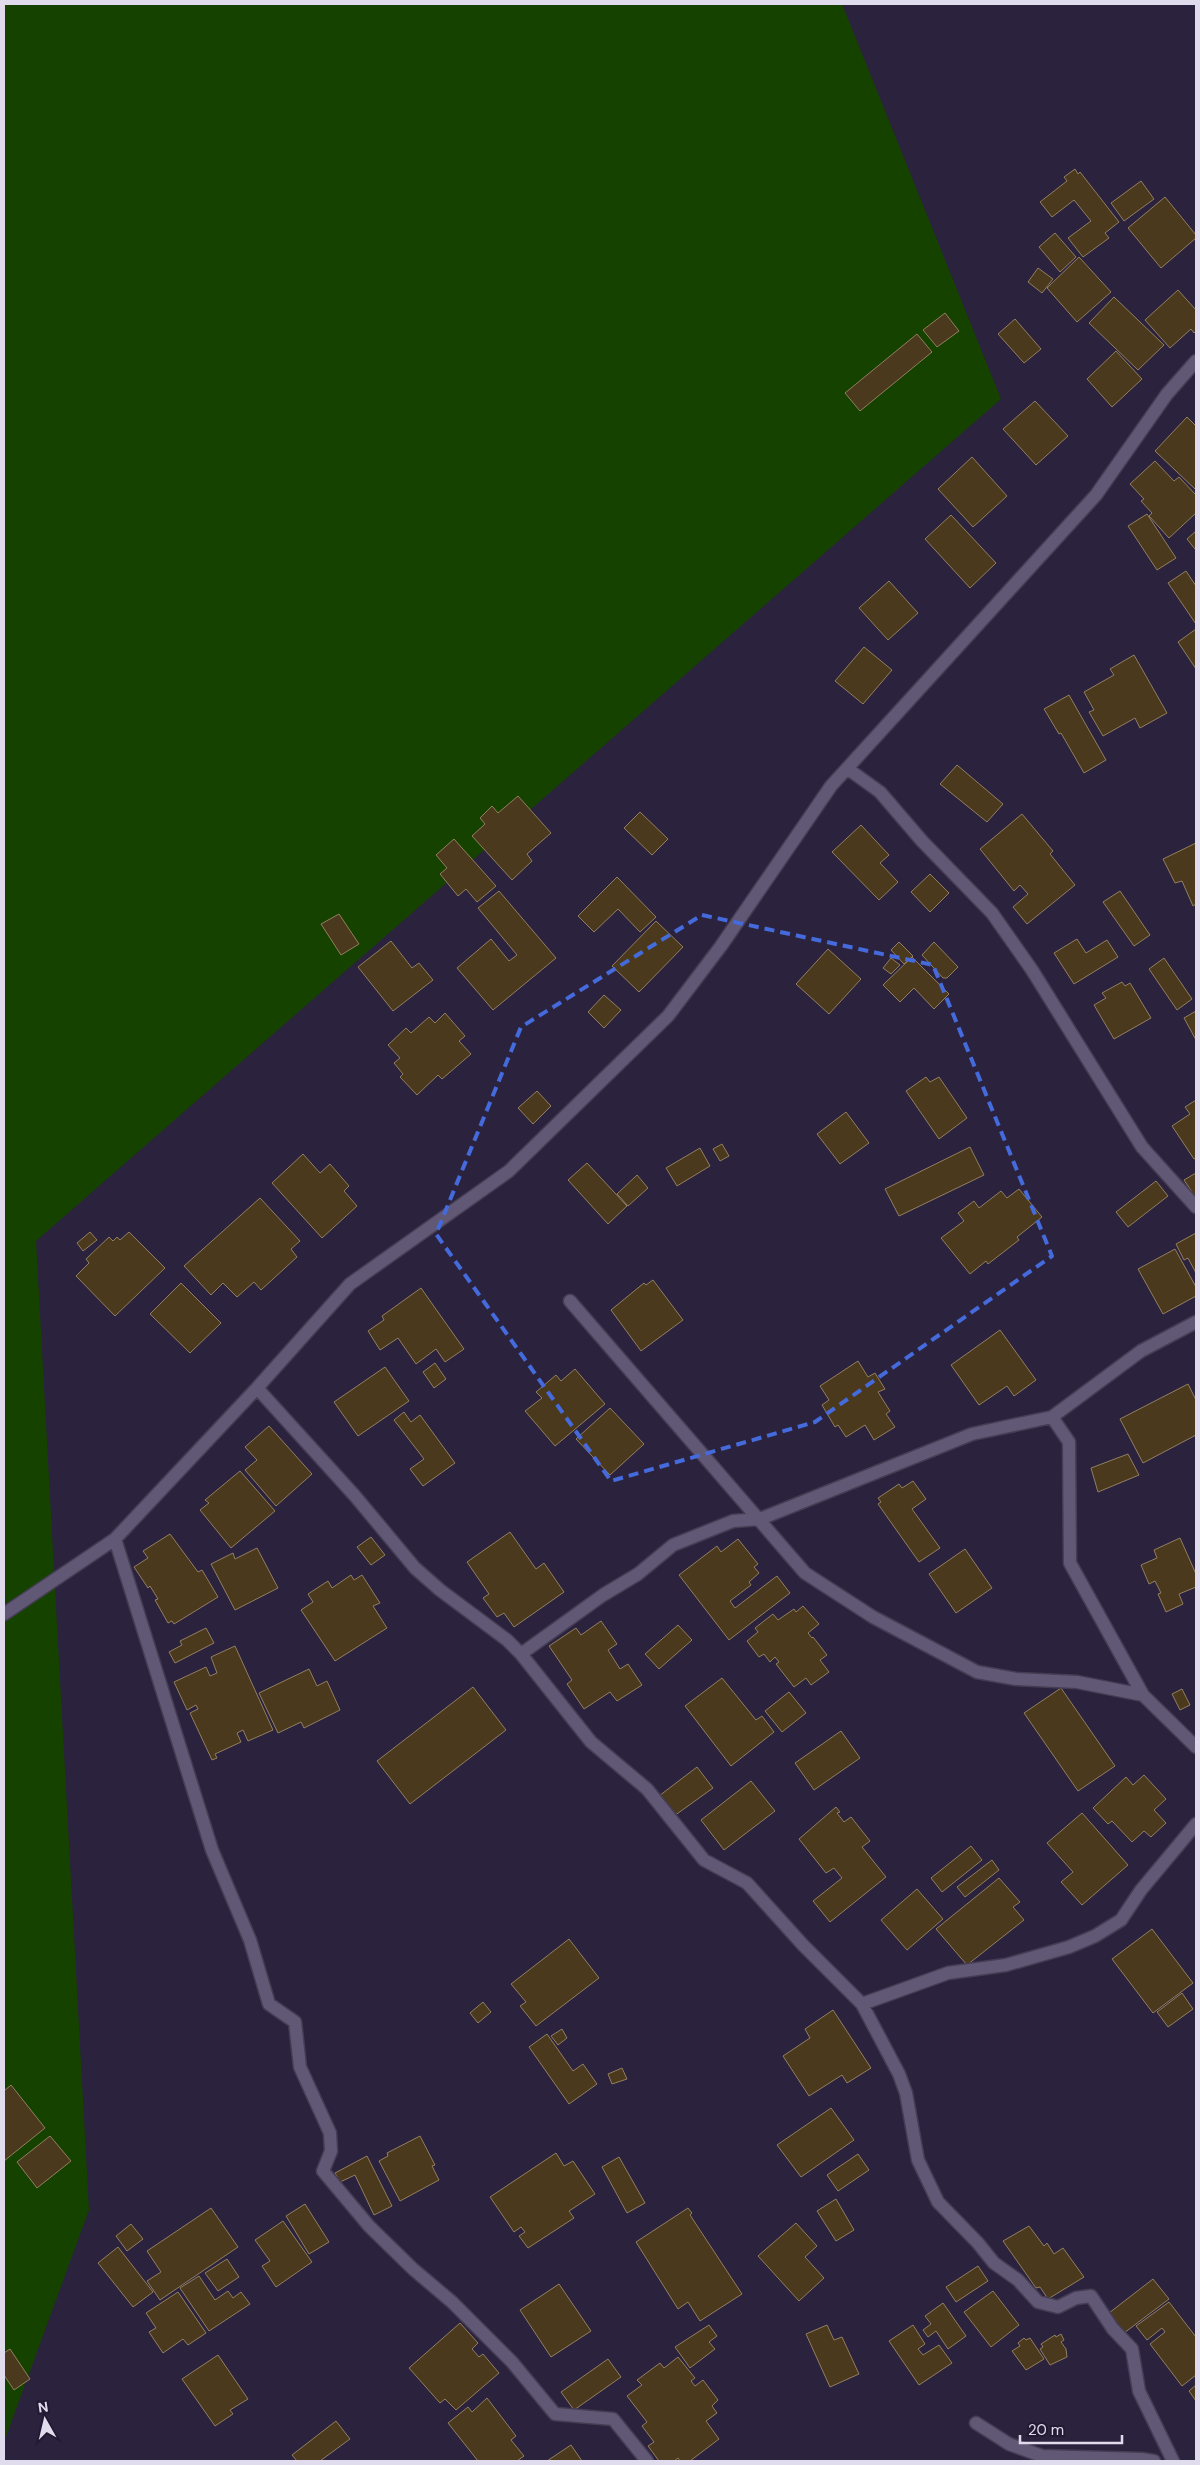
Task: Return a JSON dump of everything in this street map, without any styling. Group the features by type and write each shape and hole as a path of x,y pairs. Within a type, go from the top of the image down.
{"street":[{"path":"4,1614 115,1539 257,1388 350,1284 509,1171 668,1016 721,946 825,794 1096,494 1167,394 1196,361"},
{"path":"848,769 880,792 922,841 992,913 1032,970 1142,1147 1196,1207"},
{"path":"570,1301 806,1573 872,1617 977,1672 1016,1679 1077,1682 1143,1695"},
{"path":"521,1654 603,1595 638,1574 673,1545 733,1521 760,1519 972,1434 1052,1417 1141,1351 1196,1322"},
{"path":"257,1388 355,1496 415,1568 440,1590 507,1640 521,1654 591,1742 647,1789 704,1860 747,1883 803,1946 862,2004 899,2074 906,2093 918,2160 938,2202 978,2243 994,2263 1018,2280 1038,2302 1058,2307 1076,2298 1091,2296 1113,2329 1132,2349 1139,2391 1173,2461"},
{"path":"1052,1417 1069,1442 1070,1563 1143,1695 1196,1747"},
{"path":"115,1539 212,1850 250,1940 269,2004 295,2022 300,2067 330,2132 331,2151 323,2171 369,2226 413,2269 452,2302 512,2362 555,2414 614,2418 647,2461"},
{"path":"862,2004 948,1973 1006,1965 1069,1947 1096,1936 1121,1920 1141,1890 1196,1824"},
{"path":"976,2423 1009,2444 1042,2456 1154,2461"}],"highlighted area":[{"path":"702,915 933,965 1052,1256 815,1422 611,1481 436,1234 521,1027"}],"green space":[{"path":"4,4 842,4 1001,399 36,1241 89,2210 4,2442"}],"building":[{"path":"1075,169 1078,174 1080,172 1119,222 1105,233 1109,238 1083,257 1068,238 1091,221 1074,200 1052,217 1040,202 1067,181 1064,177"},
{"path":"1141,181 1154,199 1124,221 1111,203"},
{"path":"1165,197 1196,235 1196,238 1161,268 1128,228"},
{"path":"1055,233 1076,257 1060,272 1039,247"},
{"path":"1079,257 1111,292 1077,322 1047,288"},
{"path":"1038,268 1053,279 1042,293 1028,282"},
{"path":"1178,290 1196,310 1196,331 1194,333 1191,329 1170,348 1145,320"},
{"path":"1114,297 1164,345 1138,370 1089,323"},
{"path":"945,313 959,331 937,347 923,330"},
{"path":"1015,319 1041,349 1024,363 998,334"},
{"path":"917,334 932,352 860,411 845,393"},
{"path":"1116,351 1142,379 1112,407 1087,379"},
{"path":"1035,401 1068,436 1036,465 1003,429"},
{"path":"1187,417 1196,426 1196,490 1155,451"},
{"path":"972,457 1007,496 973,527 938,489"},
{"path":"1155,461 1174,481 1179,477 1196,495 1196,513 1169,538 1149,516 1152,513 1141,501 1144,499 1130,484"},
{"path":"1147,514 1176,558 1157,570 1128,526"},
{"path":"951,515 996,563 970,588 925,539"},
{"path":"1196,531 1196,547 1195,549 1187,539"},
{"path":"1186,571 1196,586 1196,624 1168,583"},
{"path":"889,581 918,613 888,640 859,608"},
{"path":"1196,629 1196,669 1178,642"},
{"path":"864,647 892,670 863,704 835,681"},
{"path":"1134,655 1167,713 1140,728 1135,718 1103,736 1089,712 1094,710 1084,692 1114,675 1110,669"},
{"path":"1069,695 1106,760 1084,773 1061,733 1059,734 1044,709"},
{"path":"957,765 1003,804 987,822 940,784"},
{"path":"518,796 551,833 527,854 532,861 512,880 472,836 485,824 480,818 492,806 498,813"},
{"path":"640,812 668,839 652,855 624,828"},
{"path":"1022,814 1053,851 1050,854 1075,885 1027,924 1013,907 1028,894 1020,885 1014,891 980,849"},
{"path":"861,825 889,855 880,863 898,882 879,900 832,852"},
{"path":"454,839 496,886 477,902 466,889 458,896 440,874 447,868 436,855"},
{"path":"1196,843 1196,904 1193,906 1182,881 1175,883 1163,859"},
{"path":"930,874 949,893 930,912 911,892"},
{"path":"617,877 656,917 640,932 618,909 594,932 578,916"},
{"path":"499,891 556,958 493,1010 457,968 491,939 509,961 517,955 478,908"},
{"path":"1120,891 1150,935 1134,946 1103,902"},
{"path":"339,914 359,944 341,955 321,924"},
{"path":"656,921 683,947 639,992 612,966"},
{"path":"1077,939 1086,953 1107,940 1118,957 1074,984 1054,953"},
{"path":"391,941 412,968 419,963 433,980 393,1011 358,967"},
{"path":"899,942 913,956 904,964 891,950"},
{"path":"934,942 958,967 947,978 943,978 922,955"},
{"path":"828,949 861,979 829,1014 796,984"},
{"path":"912,957 949,994 934,1009 914,988 900,1002 883,985"},
{"path":"891,958 900,965 891,974 883,968"},
{"path":"1164,958 1192,999 1177,1010 1149,969"},
{"path":"1122,982 1125,986 1130,983 1151,1018 1114,1039 1094,1005 1106,998 1102,993"},
{"path":"604,995 621,1010 604,1028 588,1012"},
{"path":"1196,1011 1196,1040 1184,1018"},
{"path":"445,1013 465,1036 459,1041 471,1054 442,1079 438,1075 417,1095 400,1077 403,1074 394,1063 400,1058 388,1045 406,1028 411,1033 429,1017 435,1023"},
{"path":"926,1077 930,1082 939,1077 967,1118 939,1139 906,1091"},
{"path":"537,1091 551,1106 533,1124 518,1108"},
{"path":"1196,1100 1196,1158 1194,1159 1172,1126 1190,1114 1185,1107"},
{"path":"846,1112 869,1143 840,1164 817,1134"},
{"path":"722,1144 729,1156 720,1161 713,1149"},
{"path":"970,1147 984,1175 899,1216 885,1189"},
{"path":"700,1148 710,1166 677,1186 666,1168"},
{"path":"303,1154 320,1173 330,1164 349,1186 344,1191 357,1206 322,1238 272,1183"},
{"path":"587,1163 627,1206 608,1224 568,1180"},
{"path":"1196,1173 1196,1198 1184,1180"},
{"path":"637,1175 648,1188 628,1206 617,1194"},
{"path":"1156,1181 1168,1196 1128,1227 1116,1212"},
{"path":"1019,1189 1042,1217 1017,1237 1019,1240 988,1264 986,1261 970,1274 941,1238 964,1221 958,1213 974,1201 979,1208 1001,1191 1007,1198"},
{"path":"260,1198 300,1241 291,1249 297,1257 261,1290 254,1282 237,1297 223,1283 211,1295 184,1266"},
{"path":"90,1232 97,1240 83,1251 77,1243"},
{"path":"129,1232 165,1268 115,1316 76,1276 89,1263 86,1259 109,1237 113,1241 117,1237 120,1240"},
{"path":"1196,1233 1196,1273 1188,1258 1184,1260 1176,1244"},
{"path":"1175,1249 1196,1287 1196,1296 1163,1314 1138,1269"},
{"path":"653,1280 683,1320 641,1351 611,1310 644,1283 646,1285"},
{"path":"181,1283 221,1323 190,1353 150,1314"},
{"path":"421,1288 464,1349 445,1362 436,1349 416,1364 398,1338 380,1350 368,1331 384,1320 382,1316"},
{"path":"1000,1330 1036,1380 1014,1396 1007,1386 979,1405 951,1365"},
{"path":"858,1361 868,1377 875,1373 885,1389 878,1392 890,1411 886,1414 895,1427 874,1440 865,1425 846,1437 838,1425 835,1427 822,1405 829,1400 820,1386"},
{"path":"435,1363 446,1379 434,1388 423,1372"},
{"path":"385,1367 409,1401 358,1436 334,1402"},
{"path":"575,1369 605,1404 555,1446 525,1411 542,1398 536,1392 556,1375 561,1381"},
{"path":"1188,1384 1196,1400 1196,1435 1143,1463 1120,1419"},
{"path":"610,1408 644,1444 610,1475 576,1439"},
{"path":"404,1412 411,1422 420,1415 455,1463 423,1486 410,1469 424,1459 394,1420"},
{"path":"269,1426 312,1474 276,1506 245,1470 257,1460 245,1447"},
{"path":"1128,1454 1139,1475 1098,1492 1091,1468"},
{"path":"240,1471 275,1511 231,1548 200,1510 209,1503 205,1500"},
{"path":"913,1481 926,1499 912,1509 940,1548 919,1562 878,1504 881,1502 878,1498 899,1484 902,1488"},
{"path":"510,1532 536,1569 544,1563 564,1592 514,1627 504,1613 497,1617 483,1598 489,1594 467,1562"},
{"path":"170,1534 198,1572 202,1570 218,1597 174,1624 172,1621 168,1623 155,1600 158,1599 134,1567 148,1558 143,1551"},
{"path":"371,1537 385,1555 371,1565 357,1547"},
{"path":"1180,1538 1196,1574 1196,1587 1179,1594 1183,1604 1166,1612 1158,1594 1161,1593 1155,1581 1149,1584 1141,1565 1157,1558 1154,1550"},
{"path":"738,1539 758,1564 754,1567 759,1573 749,1582 751,1585 730,1601 735,1608 777,1576 790,1593 729,1640 679,1575 717,1546 721,1552"},
{"path":"257,1548 278,1588 235,1610 211,1564 233,1553 235,1559"},
{"path":"965,1549 992,1588 956,1613 929,1574"},
{"path":"351,1575 354,1580 362,1575 380,1603 373,1606 387,1628 335,1661 301,1610 313,1602 308,1594 328,1581 332,1588"},
{"path":"803,1606 819,1624 808,1633 827,1655 820,1660 829,1672 811,1685 806,1678 794,1687 776,1664 779,1662 775,1657 770,1662 764,1654 759,1657 747,1641 758,1632 755,1628 773,1614 778,1620 794,1609 796,1612"},
{"path":"601,1621 617,1644 608,1650 620,1669 628,1664 642,1685 617,1701 610,1692 584,1709 567,1684 572,1680 549,1646 576,1628 581,1635"},
{"path":"678,1625 692,1640 659,1669 645,1654"},
{"path":"206,1628 214,1643 175,1663 169,1652 182,1645 180,1641"},
{"path":"235,1646 273,1730 248,1741 243,1730 237,1733 241,1742 215,1754 217,1758 212,1760 190,1713 198,1709 196,1705 187,1710 174,1682 206,1667 210,1676 217,1673 211,1657"},
{"path":"309,1669 317,1686 327,1681 340,1710 304,1728 301,1722 278,1733 259,1693"},
{"path":"722,1678 756,1720 762,1716 774,1732 731,1766 685,1706"},
{"path":"473,1687 506,1730 410,1804 377,1761"},
{"path":"1061,1688 1115,1766 1078,1791 1024,1713"},
{"path":"1182,1689 1190,1705 1180,1710 1172,1694"},
{"path":"789,1692 806,1713 782,1732 765,1711"},
{"path":"841,1731 860,1758 814,1790 795,1763"},
{"path":"697,1767 713,1788 674,1816 659,1796"},
{"path":"1144,1775 1166,1799 1154,1810 1166,1823 1151,1837 1144,1831 1132,1842 1112,1821 1108,1824 1093,1808 1126,1777 1133,1785"},
{"path":"751,1781 775,1811 724,1850 701,1820"},
{"path":"836,1807 840,1812 837,1813 844,1822 851,1817 870,1841 862,1847 886,1877 830,1922 813,1901 842,1878 834,1868 826,1873 799,1839"},
{"path":"1082,1813 1128,1865 1082,1905 1061,1882 1073,1872 1047,1843"},
{"path":"971,1846 982,1860 942,1892 931,1878"},
{"path":"992,1860 999,1870 965,1897 957,1887"},
{"path":"999,1878 1020,1902 1013,1907 1024,1920 967,1965 936,1929"},
{"path":"917,1889 943,1919 907,1950 881,1920"},
{"path":"1152,1929 1193,1983 1153,2013 1112,1959"},
{"path":"569,1939 599,1978 536,2026 520,2006 526,2002 511,1984"},
{"path":"1182,1993 1193,2009 1168,2027 1157,2012"},
{"path":"483,2002 491,2012 478,2023 470,2013"},
{"path":"833,2010 871,2068 847,2083 842,2075 809,2096 783,2056 810,2038 805,2029"},
{"path":"562,2029 567,2038 558,2045 551,2036"},
{"path":"547,2034 573,2071 583,2064 597,2084 569,2104 529,2047"},
{"path":"622,2068 627,2079 612,2084 608,2074"},
{"path":"11,2085 45,2128 4,2161 4,2091"},
{"path":"831,2108 854,2140 801,2177 777,2145"},
{"path":"50,2136 71,2161 37,2188 17,2162"},
{"path":"420,2136 435,2165 432,2166 439,2180 400,2201 379,2161 388,2156 387,2153"},
{"path":"556,2153 564,2166 573,2161 595,2194 569,2211 574,2218 528,2248 519,2236 525,2232 521,2227 514,2232 490,2197"},
{"path":"858,2154 869,2170 838,2191 827,2175"},
{"path":"367,2156 392,2206 374,2215 355,2175 340,2182 335,2173"},
{"path":"619,2157 645,2203 627,2213 602,2167"},
{"path":"836,2199 854,2230 836,2241 817,2211"},
{"path":"305,2204 329,2242 309,2254 286,2216"},
{"path":"211,2208 238,2247 160,2300 147,2281 161,2272 147,2251"},
{"path":"688,2208 692,2213 690,2215 742,2294 700,2321 688,2302 678,2309 636,2242"},
{"path":"283,2221 312,2262 276,2287 262,2266 270,2261 255,2240"},
{"path":"796,2223 817,2246 805,2257 824,2278 799,2301 758,2256"},
{"path":"131,2224 143,2239 127,2251 116,2236"},
{"path":"1029,2226 1044,2246 1047,2243 1054,2254 1063,2248 1084,2277 1048,2299 1040,2287 1036,2288 1003,2241"},
{"path":"118,2247 153,2292 133,2307 98,2263"},
{"path":"227,2259 239,2277 218,2291 205,2273"},
{"path":"978,2266 988,2281 956,2302 946,2287"},
{"path":"199,2276 215,2300 228,2291 233,2298 241,2292 250,2304 209,2331 180,2288"},
{"path":"1153,2279 1169,2299 1124,2333 1109,2313"},
{"path":"559,2284 591,2331 551,2357 520,2310"},
{"path":"993,2291 1019,2325 991,2347 964,2312"},
{"path":"178,2292 206,2333 188,2345 183,2339 163,2353 149,2332 156,2328 146,2313"},
{"path":"1169,2302 1196,2337 1196,2375 1182,2386 1150,2344 1165,2332 1162,2328 1147,2340 1136,2326"},
{"path":"943,2303 966,2336 948,2349 936,2331 928,2337 923,2330 931,2324 925,2316"},
{"path":"460,2323 478,2343 472,2349 479,2357 483,2354 499,2373 456,2410 445,2399 440,2403 409,2368"},
{"path":"709,2325 717,2336 709,2342 715,2349 690,2368 675,2347"},
{"path":"827,2325 834,2340 842,2337 859,2374 830,2387 806,2334"},
{"path":"913,2325 925,2344 918,2349 923,2355 939,2345 952,2363 919,2385 889,2341"},
{"path":"1061,2334 1064,2340 1061,2342 1066,2349 1067,2357 1050,2365 1040,2349 1043,2347 1041,2344 1055,2335 1056,2337"},
{"path":"1024,2338 1026,2340 1030,2338 1044,2359 1026,2370 1012,2351 1020,2346 1018,2343"},
{"path":"10,2349 30,2379 14,2390 4,2375 4,2353"},
{"path":"218,2355 248,2399 230,2410 233,2414 215,2426 182,2379"},
{"path":"678,2357 695,2378 691,2381 695,2386 703,2380 718,2400 712,2406 717,2413 706,2421 719,2439 690,2461 680,2461 678,2458 674,2461 659,2461 648,2446 654,2442 642,2426 647,2422 627,2396 642,2385 637,2380 660,2363 664,2368"},
{"path":"608,2359 621,2377 574,2410 561,2392"},
{"path":"1196,2385 1196,2401 1189,2391"},
{"path":"487,2398 516,2436 511,2440 524,2456 517,2461 478,2461 448,2423 468,2407 472,2412"},
{"path":"336,2421 350,2439 320,2461 297,2461 292,2455"},
{"path":"571,2445 582,2461 547,2461"}]}
